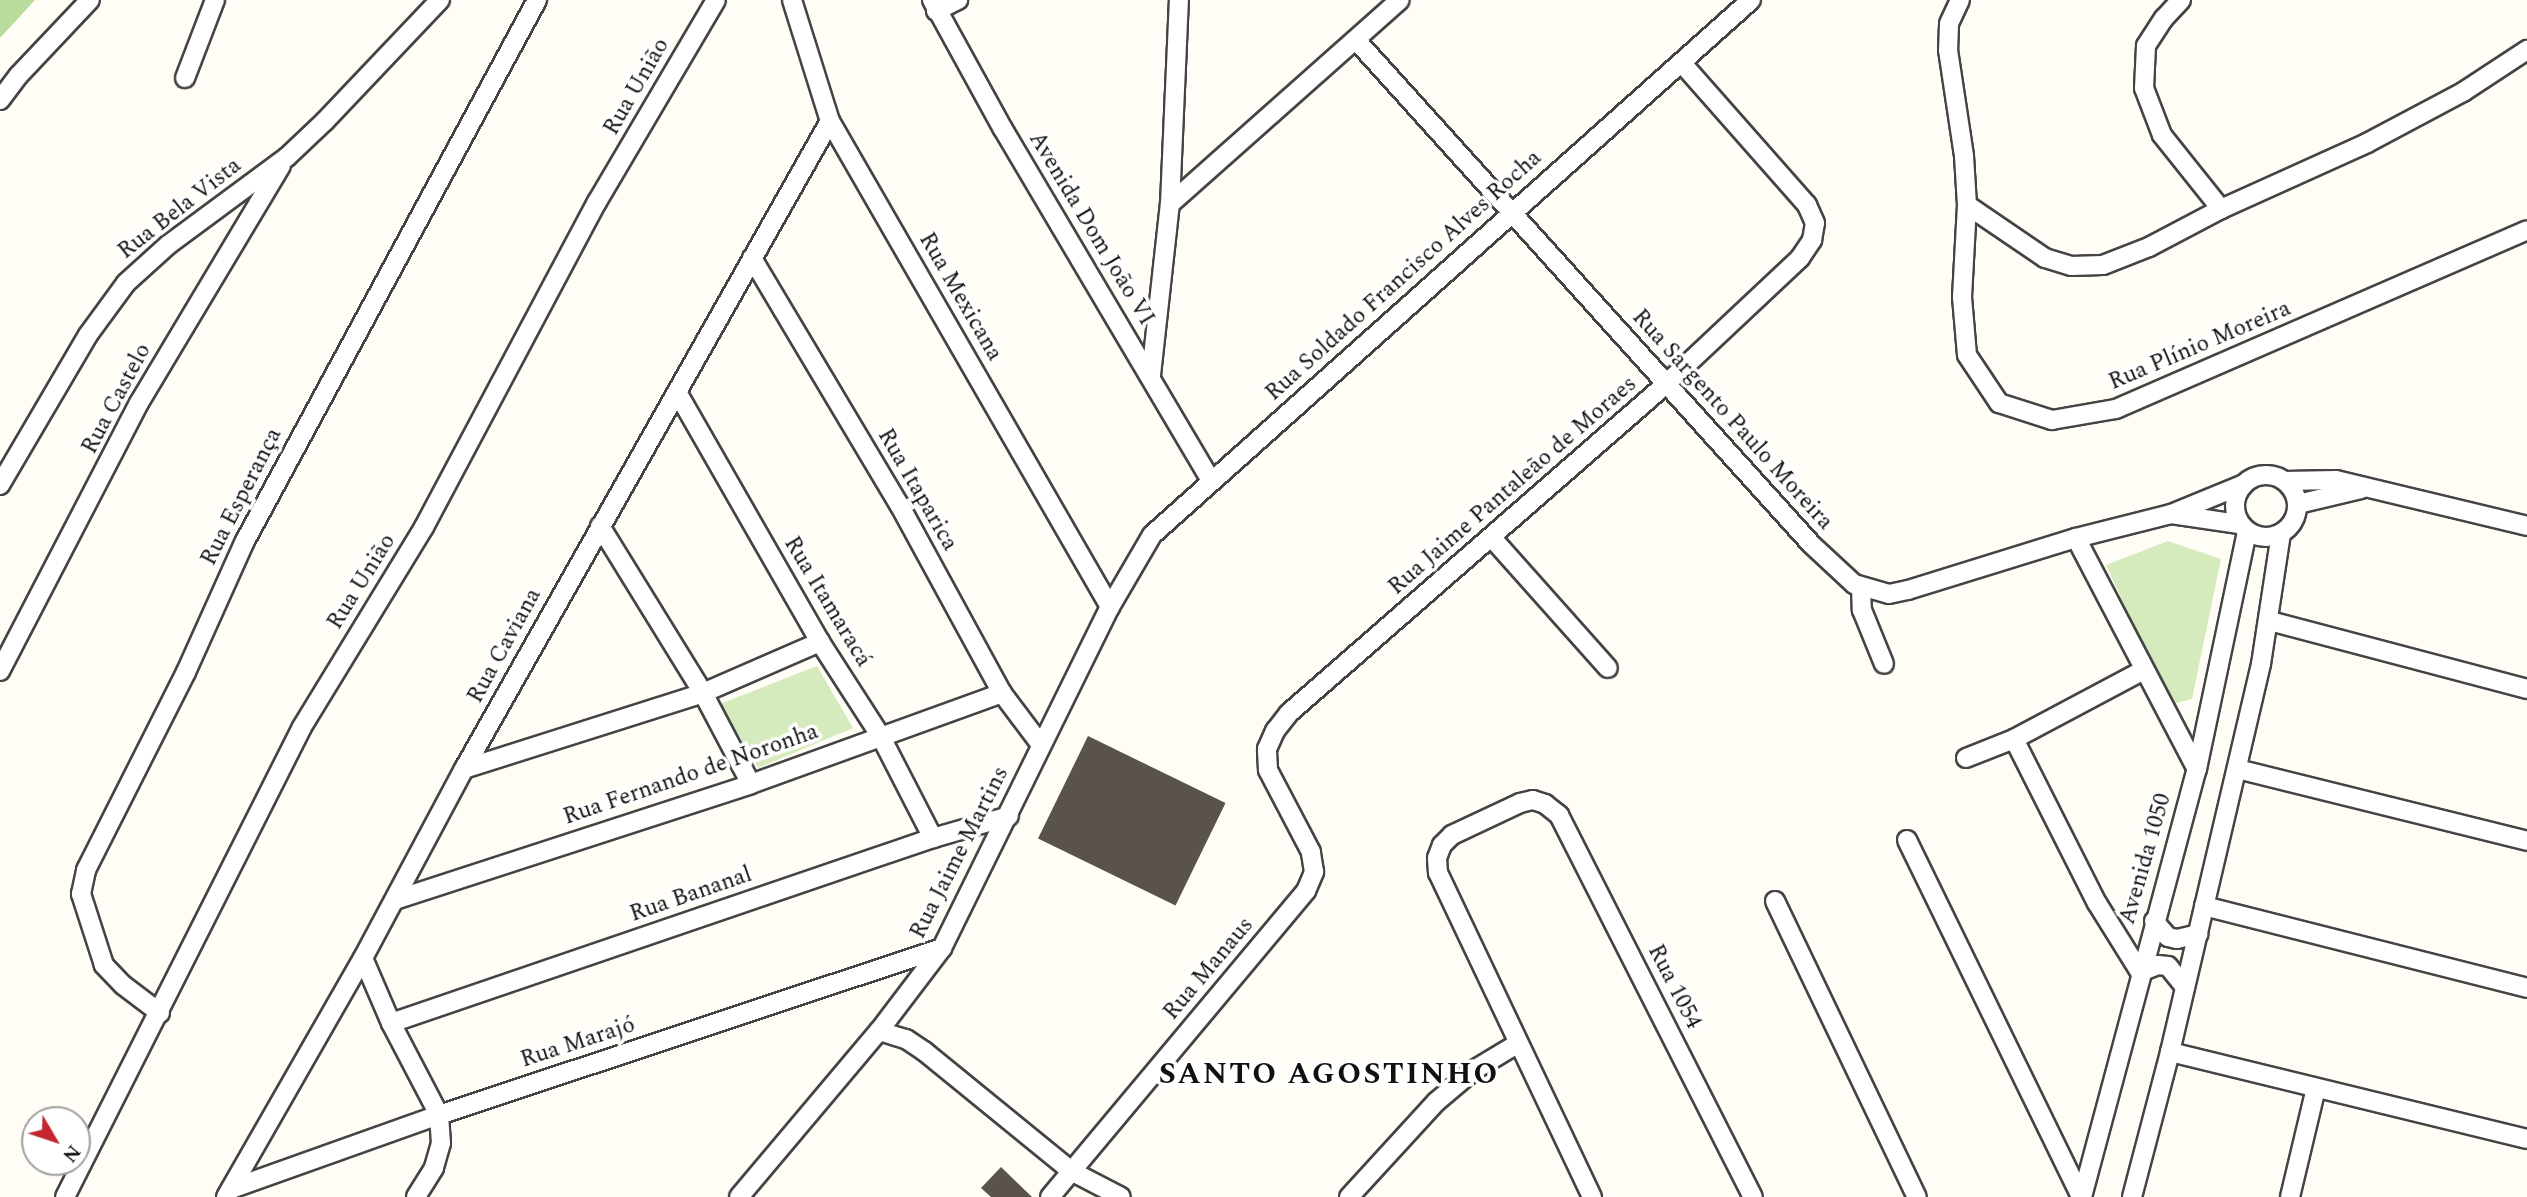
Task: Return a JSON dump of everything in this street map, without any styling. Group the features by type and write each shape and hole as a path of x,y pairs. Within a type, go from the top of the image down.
{"street":[{"path":"0,100 19,75 90,0"},
{"path":"185,78 215,0"},
{"path":"287,157 440,0"},
{"name":"Rua Esperança","path":"160,1013 122,985 104,965 81,894 86,870 186,672 246,541 537,0"},
{"name":"Rua União","path":"65,1197 302,727 424,527 597,202 716,0"},
{"name":"Rua Mexicana","path":"792,0 830,121 1110,607"},
{"path":"934,6 958,0"},
{"path":"1151,375 1170,204 1179,0"},
{"path":"1170,204 1400,0"},
{"name":"Rua Soldado Francisco Alves Rocha","path":"1110,607 1152,535 1751,0"},
{"name":"Rua Plínio Moreira","path":"1960,0 1949,24 1948,50 1967,205 1962,298 1967,355 1999,403 2052,420 2116,409 2527,230"},
{"path":"2181,0 2164,18 2146,46 2144,88 2162,135 2221,209"},
{"name":"Avenida Dom João VI","path":"934,6 1003,129 1151,375 1211,481"},
{"name":"Rua Sargento Paulo Moreira","path":"1356,40 1811,544 1854,584 1889,594 1908,590 2076,538 2171,514 2244,484"},
{"path":"1967,205 2045,258 2070,266 2104,265 2149,247 2221,209 2391,130 2463,92 2527,50"},
{"name":"Rua Jaime Pantaleão de Moraes","path":"1267,749 1275,731 1289,713 1666,384 1800,258 1812,240 1815,223 1807,205 1682,63"},
{"name":"Rua Caviana","path":"228,1193 363,958 464,769 830,121"},
{"name":"Rua Bela Vista","path":"0,485 88,335 126,283 168,245 287,157"},
{"name":"Rua Castelo","path":"0,671 139,403 287,157"},
{"name":"Rua Itaparica","path":"752,258 900,506 1002,692 1041,745"},
{"name":"Rua Itamaracá","path":"677,392 820,642 880,735 933,838"},
{"path":"2285,481 2291,487 2298,504 2294,522 2281,534 2264,538 2243,528 2235,503 2244,484 2251,478 2269,475 2285,481 2336,480 2527,526"},
{"path":"2298,504 2364,488"},
{"name":"Rua Sargento Paulo Moreira","path":"2171,514 2243,528"},
{"path":"600,526 703,693 751,784"},
{"name":"Avenida 1050","path":"2082,1197 2140,972 2197,769 2243,528"},
{"path":"2132,1197 2170,1052 2237,769 2270,621 2281,534"},
{"path":"1492,538 1608,667"},
{"path":"2076,538 2197,769"},
{"path":"1861,587 1862,610 1884,664"},
{"name":"Rua Jaime Martins","path":"739,1197 879,1031 942,948 1110,607"},
{"path":"2270,621 2527,689"},
{"path":"464,769 703,693 820,642"},
{"path":"1966,758 2014,739 2144,670"},
{"name":"Rua Fernando de Noronha","path":"394,900 751,784 1002,692"},
{"path":"2014,739 2097,903 2140,972 2158,965 2168,966 2185,987"},
{"name":"Rua Manaus","path":"1050,1197 1306,891 1314,872 1311,852 1268,770 1267,749"},
{"path":"2237,769 2527,841"},
{"name":"Rua 1054","path":"1517,1044 1438,873 1437,858 1442,845 1452,835 1520,803 1533,800 1545,804 1559,815 1753,1197"},
{"name":"Rua Bananal","path":"391,1023 933,838 1009,816"},
{"path":"1907,840 2082,1197"},
{"path":"1775,901 1917,1197"},
{"path":"2204,906 2527,988"},
{"path":"2154,921 2168,937 2177,939 2198,934"},
{"name":"Rua Marajó","path":"228,1193 439,1115 942,948"},
{"path":"363,958 391,1023 439,1115 441,1143 435,1168 417,1197"},
{"path":"879,1031 906,1039 949,1069 1071,1171 1121,1197"},
{"path":"1349,1197 1436,1101 1474,1070 1517,1044 1592,1197"},
{"path":"2170,1052 2527,1139"},
{"path":"2290,1197 2316,1087"}],"green space":[{"path":"0,0 35,0 0,38"},
{"path":"2168,541 2221,559 2192,699 2170,705 2106,565"},
{"path":"817,666 853,728 758,768 720,704"}],"building":[{"path":"1088,736 1226,803 1176,906 1038,838"},
{"path":"1001,1167 1032,1197 991,1197 981,1188"}],"district":[{"name":"SANTO AGOSTINHO","path":"1329,1074"}]}
